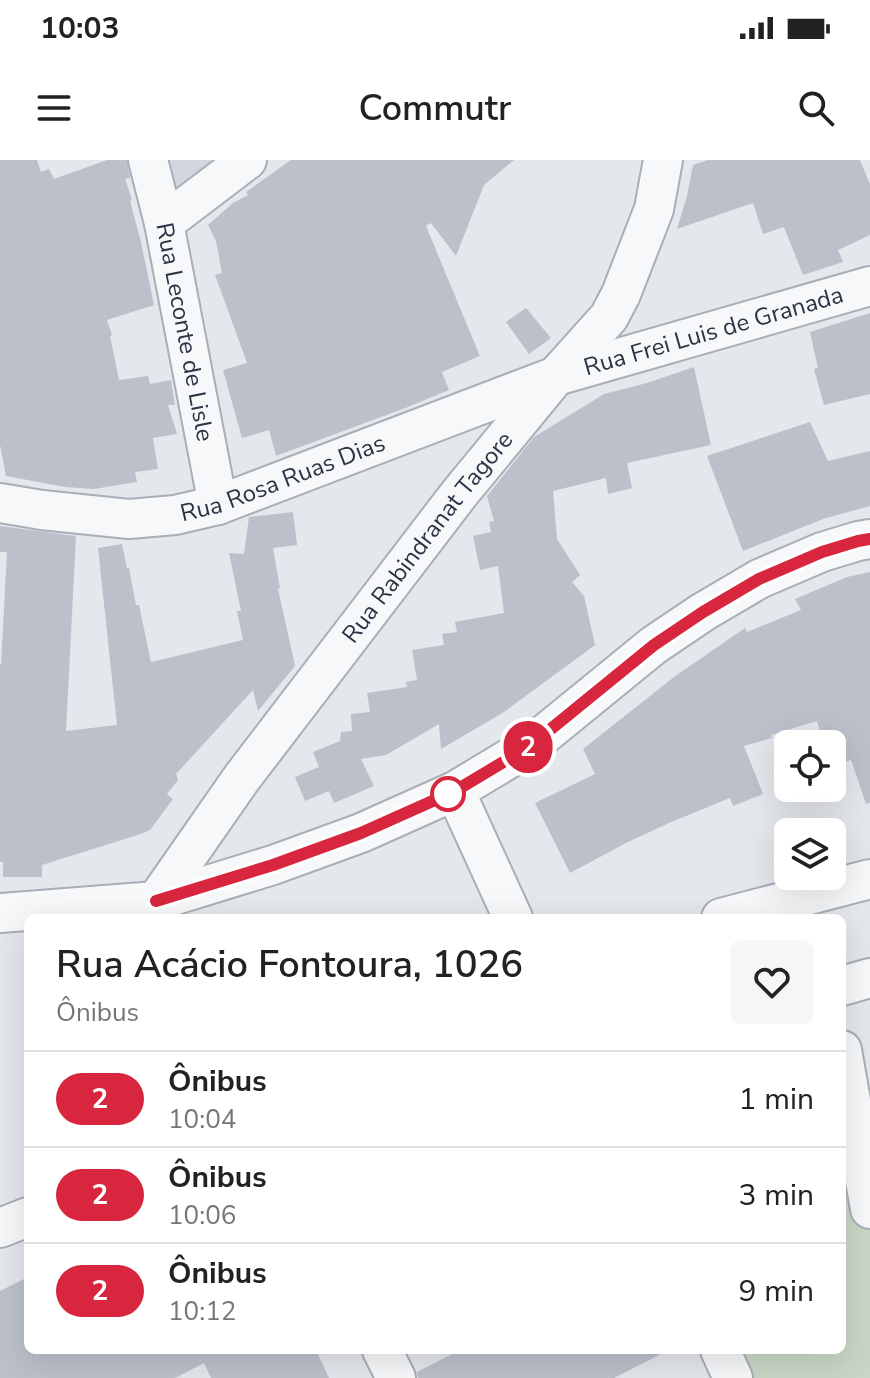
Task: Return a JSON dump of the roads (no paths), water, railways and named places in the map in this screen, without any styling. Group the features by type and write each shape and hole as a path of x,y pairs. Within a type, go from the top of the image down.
{"street":[{"name":"Rua Leconte de Lisle","path":"148,160 164,223 218,505"},
{"path":"164,223 247,160"},
{"name":"Rua Rabindranat Tagore","path":"156,901 241,779 459,494 609,317 654,209 663,160"},
{"name":"Rua Frei Luis de Granada","path":"556,376 870,286"},
{"name":"Rua Rosa Ruas Dias","path":"0,503 129,519 175,515 218,505 556,376"},
{"path":"0,913 156,901 273,865 347,838 455,791 530,746 654,645 703,612 771,574 822,552 870,539"},
{"path":"455,791 511,914"},
{"path":"736,914 870,879"},
{"path":"846,985 870,978"},
{"path":"846,1073 870,1209"},
{"path":"0,1228 24,1219"},
{"path":"722,1354 733,1378"}]}
